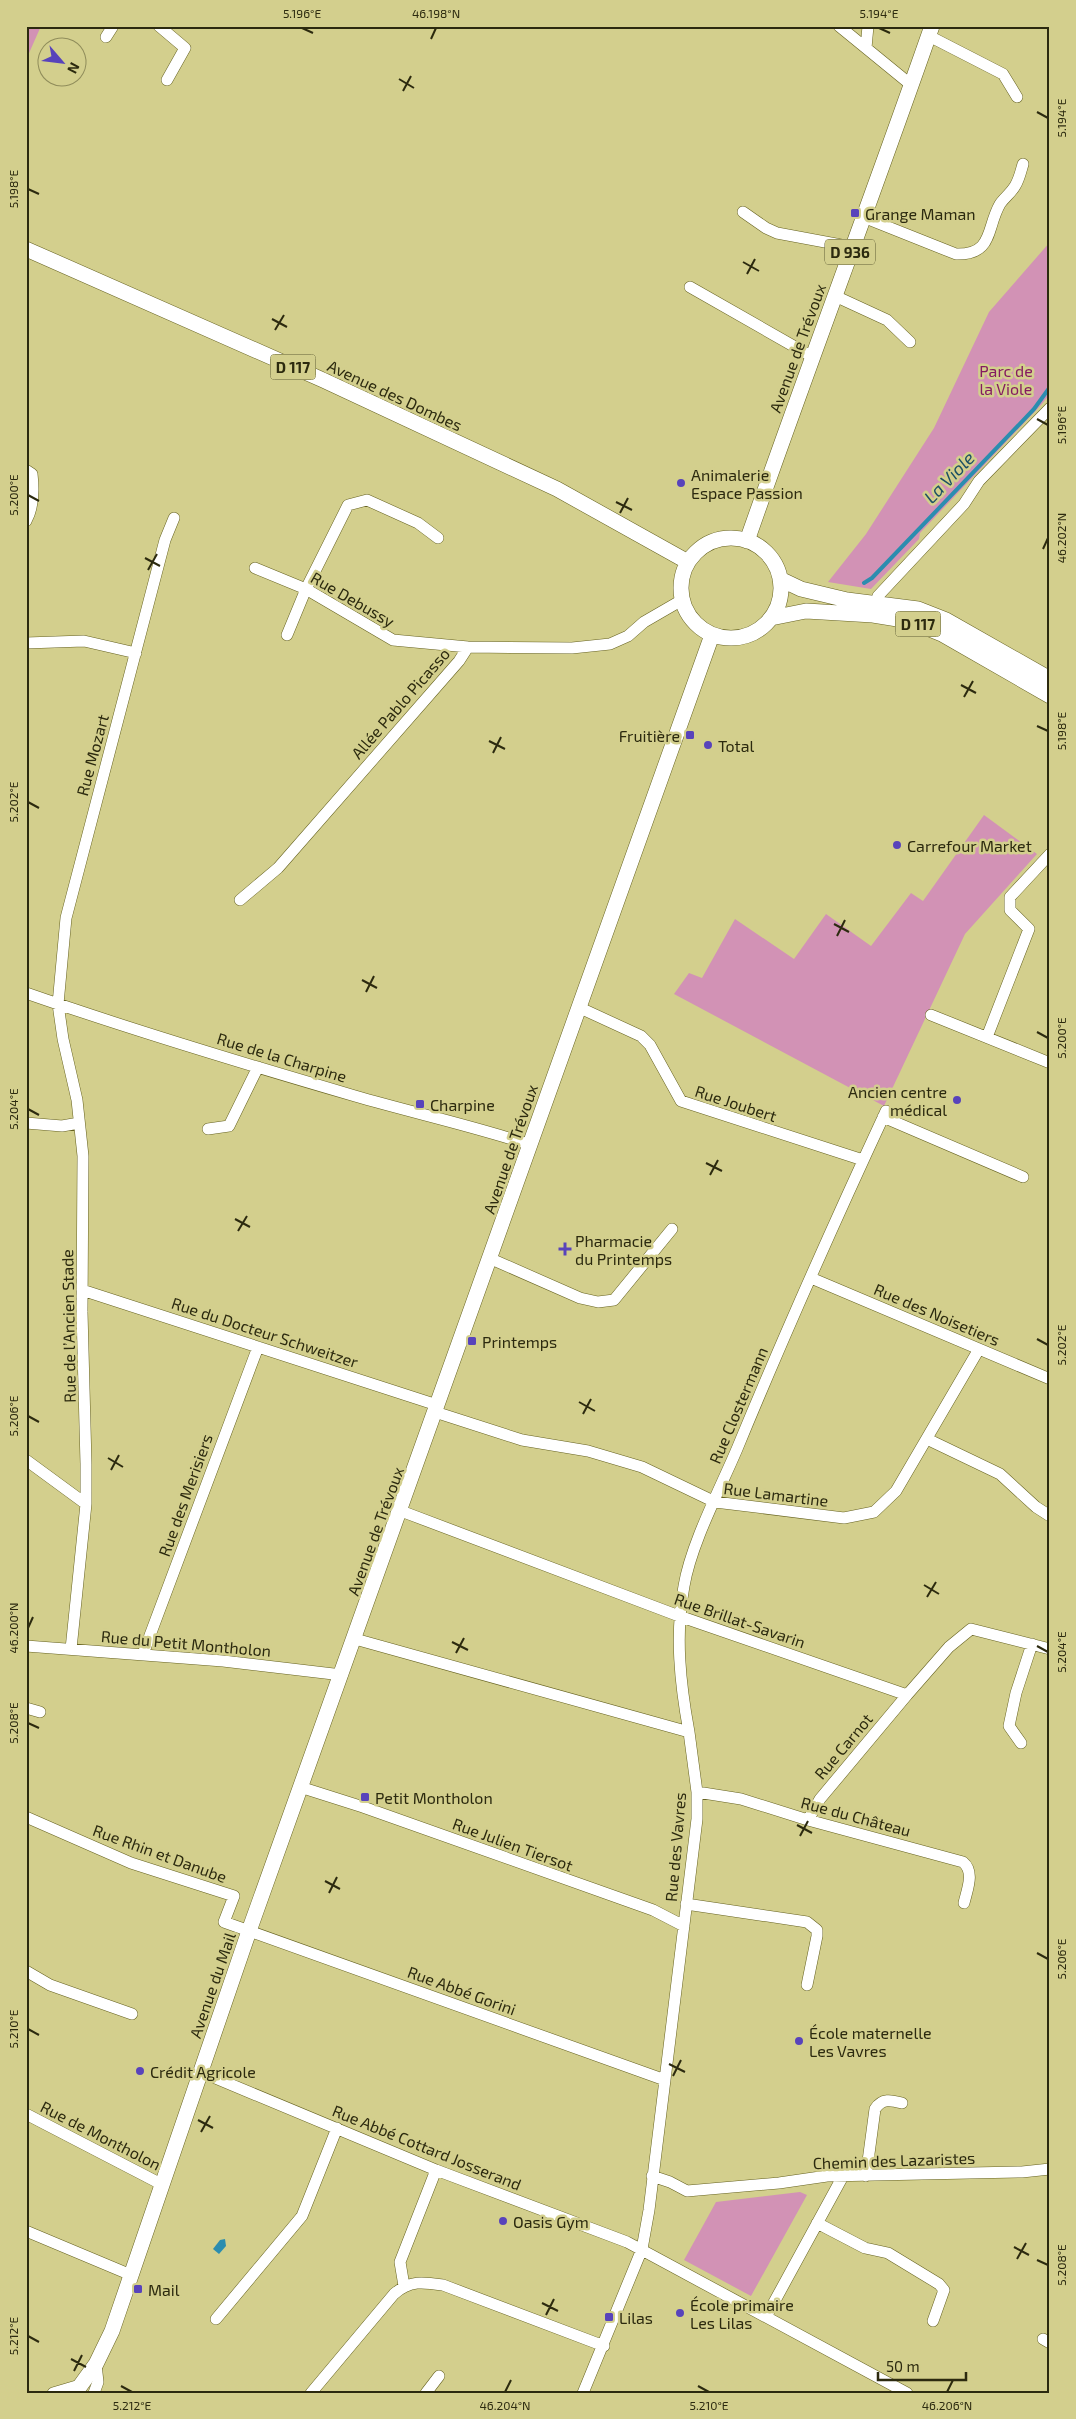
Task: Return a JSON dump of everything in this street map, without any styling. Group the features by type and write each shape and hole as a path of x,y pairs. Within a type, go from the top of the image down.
{"main road":[{"name":"Avenue de Trévoux","path":"747,541 811,356 835,296 930,31"},
{"name":"Avenue des Dombes","path":"26,249 323,380 557,489 688,562"},
{"path":"734,538 747,541 759,547 769,556 780,579 781,593 778,606 771,618 752,634 739,638 712,635 693,621 682,600 682,580 688,562 697,551 708,544 734,538"},
{"name":"D 117","path":"780,579 801,589 847,600 942,634 1050,696"},
{"name":"D 117","path":"771,618 806,611 918,609 946,620 1050,679"},
{"name":"Avenue de Trévoux","path":"342,1675 489,1258 531,1145 578,1007 712,635"},
{"name":"Avenue du Mail","path":"77,2389 96,2364 112,2330 249,1931 342,1675"}],"street":[{"path":"106,37 113,26"},
{"path":"159,26 185,48 167,80"},
{"path":"839,26 910,84"},
{"path":"866,48 868,26"},
{"path":"930,31 1002,74 1017,98"},
{"path":"863,217 956,254 969,254 977,250 988,240 1000,205 1016,186 1023,164"},
{"path":"743,212 766,228 777,233 852,247"},
{"path":"690,287 811,356"},
{"path":"835,296 888,320 910,342"},
{"path":"874,609 878,596 964,504 979,480 1049,411"},
{"path":"26,470 32,474 33,480 32,509 26,521"},
{"path":"287,635 306,589 348,505 367,500 418,523 438,538"},
{"name":"Rue Mozart","path":"58,1004 66,918 165,540 174,518"},
{"name":"Rue Debussy","path":"255,568 306,589 393,640 468,647"},
{"name":"Allée Pablo Picasso","path":"240,900 278,868 459,661 468,647 572,648 610,644 628,636 644,622 682,600"},
{"path":"26,643 84,641 136,653"},
{"path":"987,1037 1029,929 1010,910 1010,897 1050,854"},
{"name":"Rue de la Charpine","path":"26,993 258,1067 531,1145"},
{"name":"Rue de l’Ancien Stade","path":"58,1004 83,1156 82,1290 86,1504 71,1649"},
{"name":"Rue Joubert","path":"578,1007 641,1036 650,1045 681,1101 863,1160"},
{"path":"931,1015 1050,1063"},
{"path":"208,1129 229,1126 258,1067"},
{"name":"Rue Clostermann","path":"689,1732 681,1689 679,1616 684,1583 698,1540 811,1278 885,1114 1023,1177"},
{"path":"26,1123 62,1126 79,1123"},
{"path":"489,1258 580,1298 598,1302 614,1300 672,1229"},
{"name":"Rue des Noisetiers","path":"811,1278 1050,1380"},
{"name":"Rue du Docteur Schweitzer","path":"82,1290 258,1347 436,1408"},
{"name":"Rue des Merisiers","path":"143,1654 258,1347"},
{"name":"Rue Lamartine","path":"436,1408 522,1440 588,1451 642,1467 715,1502 844,1518 874,1512 896,1491 979,1349"},
{"path":"927,1439 1000,1474 1036,1507 1050,1516"},
{"path":"26,1460 86,1504"},
{"name":"Rue Brillat-Savarin","path":"401,1511 679,1616 907,1695"},
{"path":"907,1695 948,1647 971,1629 1050,1649"},
{"path":"355,1639 689,1732"},
{"path":"1021,1743 1009,1726 1016,1693 1032,1644"},
{"name":"Rue du Petit Montholon","path":"26,1646 223,1661 342,1675"},
{"name":"Rue Carnot","path":"808,1820 820,1799 907,1695"},
{"path":"26,1708 40,1712"},
{"name":"Rue des Vavres","path":"583,2393 604,2346 642,2249 650,2210 652,2176 696,1819 697,1792 689,1732"},
{"name":"Rue Julien Tiersot","path":"300,1787 363,1807 498,1857 653,1910 684,1926"},
{"name":"Rue du Château","path":"697,1792 733,1797 808,1820 963,1862 968,1866 970,1874 964,1903"},
{"name":"Rue Rhin et Danube","path":"26,1818 132,1863 234,1896 224,1922 249,1931"},
{"path":"686,1904 807,1922 813,1925 817,1930 817,1936 807,1984"},
{"name":"Rue Abbé Gorini","path":"249,1931 664,2080"},
{"path":"26,1971 50,1984 132,2014"},
{"name":"Rue Abbé Cottard Josserand","path":"201,2072 436,2170 642,2249 906,2393"},
{"path":"866,2176 875,2109 878,2103 884,2100 902,2103"},
{"name":"Rue de Montholon","path":"26,2114 161,2184"},
{"path":"216,2318 302,2216 337,2128"},
{"name":"Chemin des Lazaristes","path":"652,2176 670,2182 687,2191 715,2190 827,2176 1022,2172 1050,2169"},
{"path":"404,2286 400,2262 436,2170"},
{"path":"766,2317 843,2176"},
{"path":"817,2224 865,2248 888,2254 939,2284 944,2290 944,2296 934,2321"},
{"path":"26,2231 131,2275"},
{"path":"311,2393 394,2294 404,2286 419,2282 443,2285 604,2346"},
{"name":"Avenue du Mail","path":"94,2393 98,2382 96,2364"},
{"path":"426,2393 439,2376"},
{"path":"53,2393 77,2389"}],"green space":[{"path":"26,26 41,26 26,60"},
{"name":"Parc de la Viole","path":"1050,242 1050,394 920,533 919,539 871,589 828,582 866,534 934,428 989,312"},
{"path":"984,815 1037,854 965,934 884,1106 674,994 689,973 702,978 735,919 794,959 826,914 871,946 911,893 923,901"},
{"path":"800,2192 807,2195 751,2296 684,2260 716,2202"}],"water":[{"path":"225,2239 226,2246 219,2254 213,2249 220,2240"}],"waterway":[{"name":"La Viole","path":"864,583 872,578 1034,409 1050,387"}],"place":[{"name":"Grange Maman","path":"855,213"},
{"name":"Animalerie Espace Passion","path":"681,483"},
{"name":"Fruitière","path":"690,735"},
{"name":"Total","path":"708,745"},
{"name":"Carrefour Market","path":"897,845"},
{"name":"Ancien centre médical","path":"957,1100"},
{"name":"Charpine","path":"420,1104"},
{"name":"Pharmacie du Printemps","path":"565,1249"},
{"name":"Printemps","path":"472,1341"},
{"name":"Petit Montholon","path":"365,1797"},
{"name":"École maternelle Les Vavres","path":"799,2041"},
{"name":"Crédit Agricole","path":"140,2071"},
{"name":"Oasis Gym","path":"503,2221"},
{"name":"Mail","path":"138,2289"},
{"name":"École primaire Les Lilas","path":"680,2313"},
{"name":"Lilas","path":"609,2317"}]}
